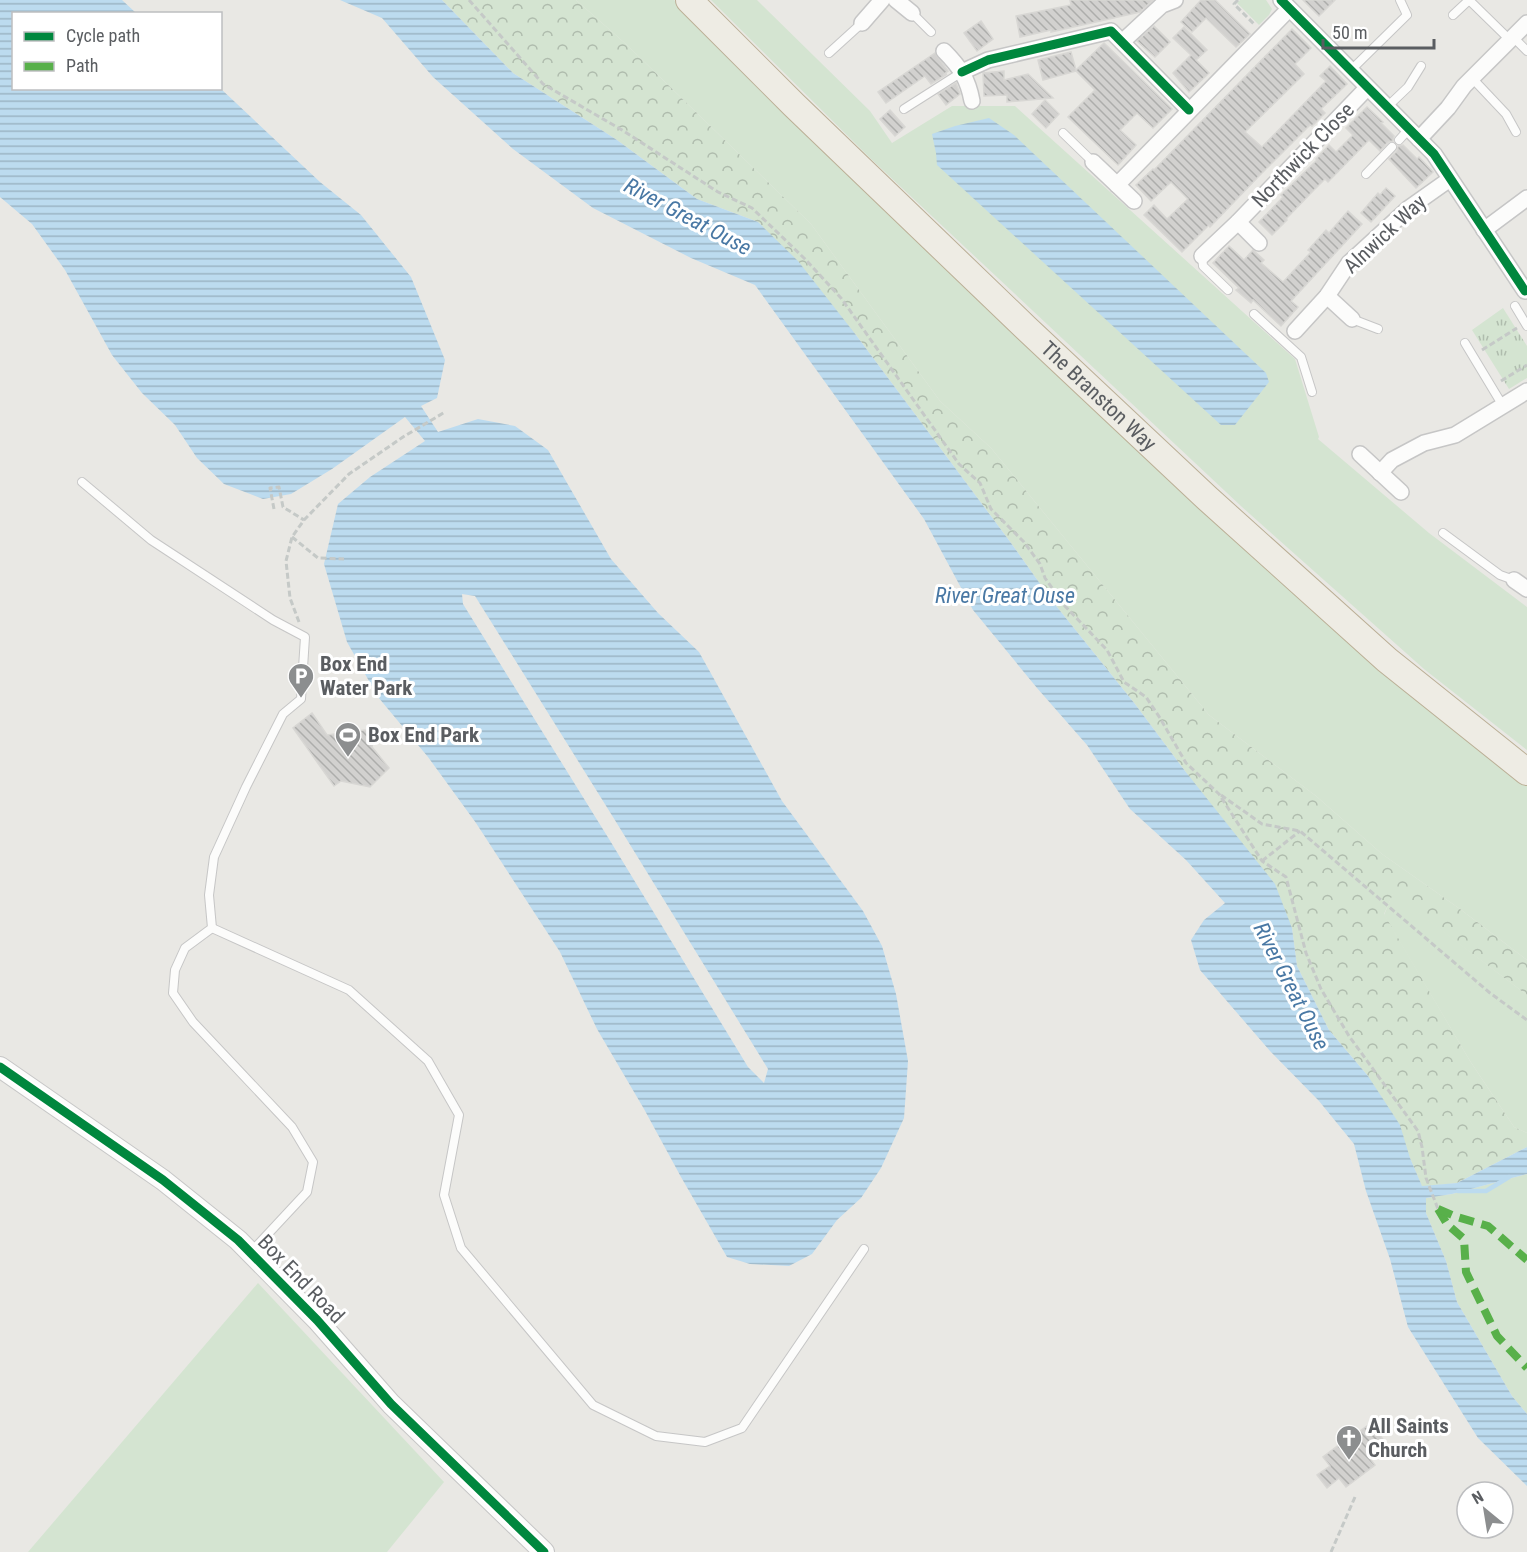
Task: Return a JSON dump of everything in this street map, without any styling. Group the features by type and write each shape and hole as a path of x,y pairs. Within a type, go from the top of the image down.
{"highway":[{"name":"The Branston Way","path":"689,0 1026,328 1207,498 1387,660 1527,772"}],"street":[{"path":"862,23 882,0"},
{"path":"897,0 912,13"},
{"path":"1122,42 1162,5 1175,0"},
{"path":"1117,185 1264,34 1285,4 1387,107 1409,136 1434,154 1525,291"},
{"path":"1409,136 1448,108 1464,86 1527,23"},
{"path":"962,72 988,60 1111,31 1189,110"},
{"path":"944,51 955,61 962,72 968,83 972,101"},
{"name":"Northwick Close","path":"1202,256 1238,222 1367,88"},
{"path":"1093,162 1134,201"},
{"name":"Alnwick Way","path":"1290,337 1327,296 1357,255 1409,208 1450,179"},
{"path":"1484,230 1527,198"},
{"name":"Northwick Close","path":"1238,222 1259,243"},
{"path":"1327,296 1352,319"},
{"path":"1380,473 1392,460 1424,443 1455,435 1527,391"},
{"path":"1360,454 1401,492"},
{"name":"Box End Road","path":"0,1067 163,1180 237,1240 317,1320 391,1404 544,1552"}],"lane":[{"path":"1350,71 1407,15 1400,0"},
{"path":"1453,15 1469,0 1527,51"},
{"path":"912,13 931,32"},
{"path":"829,52 862,23"},
{"path":"1387,107 1408,87 1421,66"},
{"path":"904,109 962,72"},
{"path":"1472,78 1506,114 1516,132"},
{"path":"1063,133 1093,162"},
{"path":"1366,174 1392,147"},
{"name":"Northwick Close","path":"1202,256 1203,266 1228,290"},
{"path":"1515,306 1526,324"},
{"path":"1254,314 1290,337 1301,357 1312,392"},
{"path":"1352,319 1378,329"},
{"path":"1465,343 1503,406"},
{"path":"82,482 152,540 273,620 304,637 301,699 283,714 214,857 209,895 212,928"},
{"path":"1443,533 1500,575 1521,584"},
{"path":"212,928 349,990 428,1060 459,1115 444,1195 461,1248 593,1405 656,1436 705,1442 742,1428 864,1248"},
{"path":"212,928 185,948 175,970 173,993 193,1022 292,1127 313,1162 307,1192 250,1252"}],"path":[{"path":"469,0 543,84 622,130 718,192 752,208 805,259 841,298 959,464 980,483 991,509 1024,542 1064,605 1107,650 1124,682 1146,697 1186,763 1219,794 1262,824 1300,831 1490,993 1527,1020"},
{"path":"1238,0 1234,4 1264,34"},
{"path":"1473,356 1526,324"},
{"path":"1491,386 1527,365"},
{"path":"304,637 290,598 286,561 292,537 304,520 349,474 445,412"},
{"path":"274,509 270,488 279,487 283,507 304,520"},
{"path":"292,537 318,558 344,559"},
{"path":"1219,794 1262,861 1286,878 1306,953 1321,989 1349,1036 1418,1131 1426,1178 1438,1209"},
{"path":"1262,861 1300,831"},
{"path":"1331,1552 1355,1497"}],"green space":[{"path":"442,0 576,0 627,45 811,224 940,401 991,448 1209,715 1316,796 1382,854 1527,960 1527,995 1393,894 1384,914 1470,1061 1514,1127 1527,1133 1527,1147 1457,1183 1422,1187 1410,1158 1368,1076 1329,1030 1297,966 1292,928 1185,771 1135,704 1053,602 856,335 758,222 697,199 617,140 513,73"},
{"path":"576,0 674,0 718,44 1527,781 1527,960 1382,854 1316,796 1209,715 991,448 940,401 811,224 627,45"},
{"path":"711,0 757,0 870,111 892,143 952,106 1015,106 1295,359 1318,439 1429,533 1527,607 1527,750 1424,669 1242,507 870,158"},
{"path":"1240,0 1266,0 1272,9 1259,25 1237,3"},
{"path":"1503,308 1527,346 1527,378 1509,389 1472,330"},
{"path":"1393,893 1527,995 1527,1133 1514,1127 1470,1061 1384,915"},
{"path":"1527,1174 1527,1414 1512,1396 1457,1302 1446,1261 1426,1213 1426,1198 1452,1194"},
{"path":"258,1283 444,1482 387,1552 28,1552"}],"water":[{"name":"Box End Park","path":"0,0 122,0 135,12 12,12 12,90 222,90 320,182 361,215 411,277 445,360 437,398 421,406 438,432 478,419 515,426 548,450 611,559 658,613 699,652 782,801 863,911 882,946 896,994 908,1061 904,1118 881,1168 861,1198 837,1220 812,1254 789,1266 750,1264 727,1257 597,1029 560,952 476,823 428,757 378,697 347,642 324,564 338,504 370,477 425,441 405,417 332,469 291,494 263,499 224,484 197,458 175,425 142,393 112,355 65,270 32,224 0,197","holes":["462,594 475,596 768,1069 764,1083 748,1067 463,604"]},
{"name":"River Great Ouse","path":"340,0 442,0 513,73 617,140 697,199 758,222 798,261 856,335 1053,602 1275,884 1292,928 1297,966 1329,1030 1368,1076 1400,1125 1422,1186 1457,1183 1527,1147 1527,1174 1452,1194 1426,1198 1426,1213 1446,1261 1457,1302 1512,1396 1527,1414 1527,1486 1478,1438 1408,1327 1390,1259 1366,1191 1354,1144 1319,1101 1270,1051 1200,970 1191,940 1204,920 1225,903 1186,860 1130,809 1087,745 973,610 924,519 755,285 691,258 593,208 513,149 433,77 382,18"},
{"path":"989,118 1014,135 1266,373 1269,382 1235,425 1221,425 937,165 932,134"}],"building":[{"path":"1070,0 1153,0 1140,12 1020,37 1016,16 1071,5"},
{"path":"1201,0 1215,0 1250,34 1236,47 1206,18 1192,32 1181,22"},
{"path":"1303,0 1335,0 1319,16"},
{"path":"981,21 993,39 977,51 964,33"},
{"path":"1154,26 1170,42 1155,57 1137,41"},
{"path":"1184,27 1207,50 1196,60 1209,73 1189,92 1173,73 1191,55 1173,38"},
{"path":"1292,29 1311,48 1295,64 1304,74 1245,132 1262,147 1326,81 1320,76 1330,66 1347,84 1321,109 1325,113 1312,126 1310,125 1210,227 1209,225 1182,252 1144,215 1154,205 1167,219 1188,199 1171,182 1151,201 1136,185 1154,170"},
{"path":"1104,43 1172,109 1153,128 1137,113 1120,130 1136,145 1118,165 1068,117 1095,90 1076,71 1043,80 1038,60 1071,52 1076,70"},
{"path":"935,53 948,71 943,75 947,74 931,84 925,76 886,103 878,92"},
{"path":"1004,71 1004,80 1028,74 1053,98 1007,102 1007,95 984,96 983,73"},
{"path":"956,83 960,94 946,105 938,94"},
{"path":"1045,100 1059,114 1046,128 1032,114"},
{"path":"1367,107 1394,136 1393,141 1388,142 1380,151 1369,140 1328,182 1325,179 1272,235 1259,222 1283,197 1281,195 1329,145 1336,152 1353,135 1346,128"},
{"path":"890,110 905,127 895,136 880,119"},
{"path":"1403,145 1433,172 1416,188 1389,159 1397,151 1398,146"},
{"path":"1386,188 1395,196 1371,222 1361,213 1378,193 1380,195"},
{"path":"1348,211 1362,224 1291,301 1298,307 1281,326 1253,300 1251,303 1236,290 1239,288 1213,263 1229,246 1244,260 1253,250 1264,260 1261,263 1283,282 1311,252 1308,250 1326,230 1329,233"},
{"name":"Box End Park","path":"312,713 327,735 365,730 374,735 372,747 389,768 370,787 341,781 334,786 293,728"},
{"name":"All Saints Church","path":"1371,1423 1385,1442 1367,1455 1375,1465 1346,1487 1339,1478 1327,1488 1317,1475 1330,1466 1323,1457"}],"waterway":[{"path":"1458,1191 1486,1191 1509,1177"}],"marked path":[{"path":"1438,1209 1447,1224 1464,1239 1466,1272 1497,1336 1527,1368"},
{"path":"1438,1209 1488,1226 1527,1260"}],"cycle path":[{"path":"1281,0 1434,154 1525,291"},
{"path":"962,72 988,60 1111,31 1189,110"},
{"path":"0,1067 163,1180 238,1240 317,1320 391,1404 544,1552"}],"place":[{"name":"Box End Water Park","path":"301,699"},
{"name":"Box End Park","path":"348,758"},
{"name":"All Saints Church","path":"1349,1461"}]}
